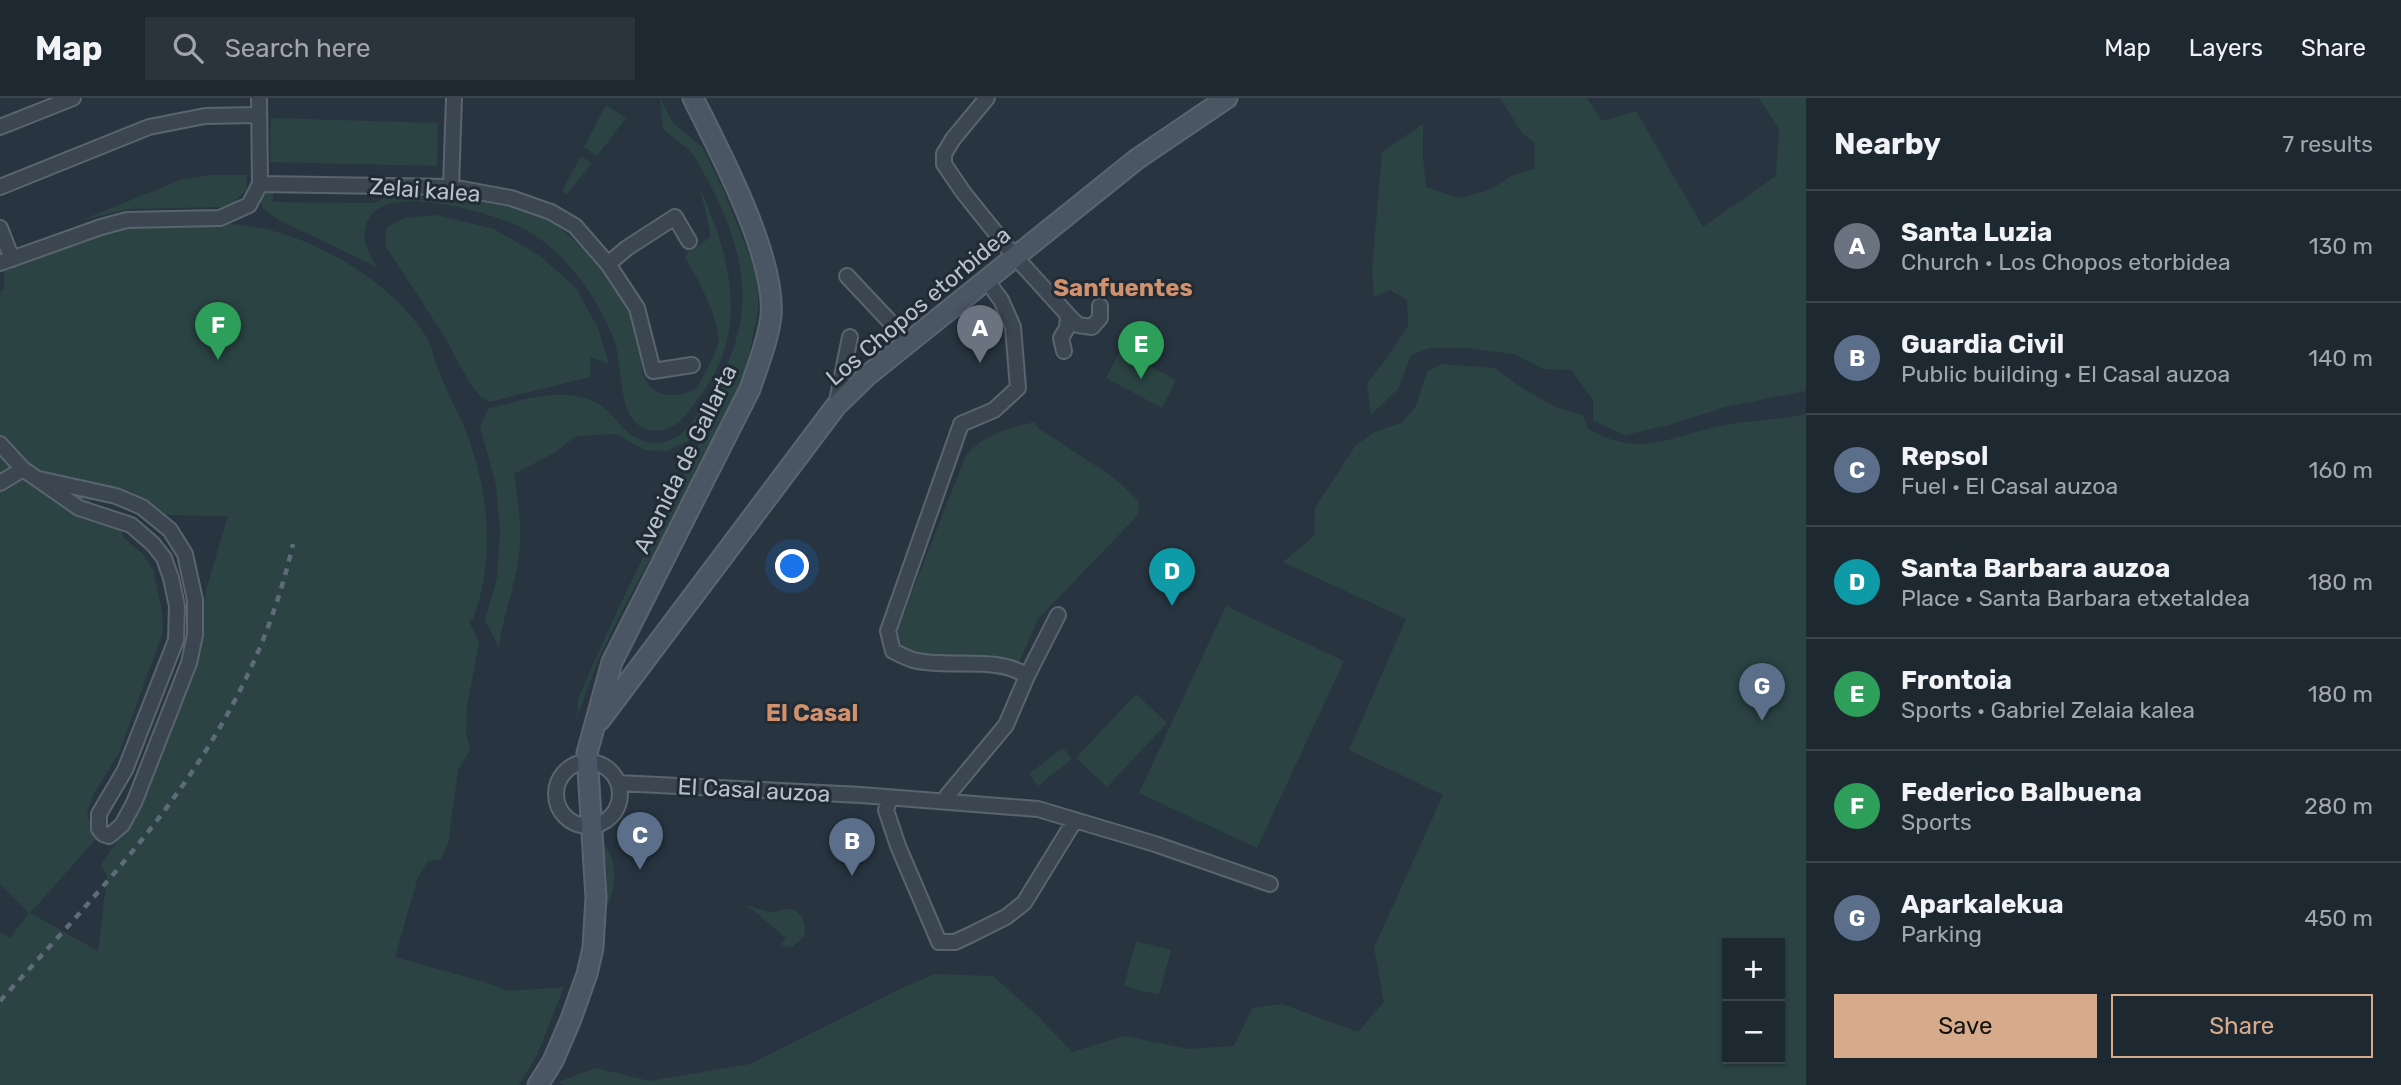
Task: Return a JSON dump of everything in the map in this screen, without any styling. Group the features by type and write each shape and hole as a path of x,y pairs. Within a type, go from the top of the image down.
{"street":[{"path":"0,127 73,98"},
{"path":"0,228 6,261 127,220 220,218 249,205 260,184 259,98"},
{"path":"451,187 454,98"},
{"name":"Avenida de Gallarta","path":"538,1085 553,1061 571,1019 593,948 596,897 587,761 593,728 612,662 750,389 771,317 771,292 764,258 693,98"},
{"path":"987,98 953,139 944,154 944,164 963,192 1016,257 1078,325 1092,327 1100,318 1100,306"},
{"name":"Los Chopos etorbidea","path":"593,728 836,406 868,375 1137,159 1227,98"},
{"path":"0,187 149,128 205,116 258,115"},
{"name":"Zelai kalea","path":"260,184 451,187 511,198 551,212 575,226 608,264 637,308 653,371 692,365"},
{"path":"608,264 674,217 690,241"},
{"path":"847,276 909,342"},
{"path":"986,281 1000,300 1013,327 1018,388 994,410 961,424 888,631 893,651 912,660 996,665 1016,668 1027,676"},
{"path":"1063,351 1061,338 1067,328 1068,315"},
{"path":"836,406 850,337"},
{"path":"0,444 23,469 79,508 131,525 153,544 164,558 171,578 177,606 176,639 125,770 99,814 99,829 109,836 122,825 134,803 189,663 195,635 195,600 185,554 178,541 155,516 129,500 39,479"},
{"path":"0,483 23,469"},
{"path":"945,801 1006,725 1027,676 1059,615"},
{"path":"612,662 640,669"},
{"path":"587,761 606,767 618,783 620,793 615,811 601,823 592,826 579,825 564,815 556,796 561,776 568,769 587,761"},
{"name":"El Casal auzoa","path":"618,783 945,801 1038,809 1155,844 1270,884"},
{"path":"890,798 886,810 898,846 939,942 955,942 1006,917 1024,902 1075,820"}],"green space":[{"path":"660,98 673,123 703,148 722,187 754,267 758,311 746,369 731,405 622,611 599,658 576,720 579,696 618,609 715,411 707,412 688,441 667,451 645,450 615,434 576,436 554,453 514,474 520,544 499,648 485,620 497,578 500,531 496,485 480,427 488,409 538,397 564,395 588,399 598,404 639,439 663,442 688,427 724,371 736,340 742,311 742,281 737,251 727,222 696,159 663,129"},
{"path":"1500,98 1587,98 1602,121 1636,111 1703,227 1776,176 1779,129 1759,98 1806,98 1806,391 1729,406 1669,425 1625,435 1593,421 1593,400 1571,370 1543,369 1514,354 1466,348 1430,348 1411,355 1398,389 1371,415 1367,383 1408,326 1407,300 1390,290 1374,297 1372,270 1382,152 1423,124 1426,187 1459,198 1490,190 1513,175 1534,169 1535,143 1522,133"},
{"path":"606,105 626,118 597,156 584,147"},
{"path":"271,118 438,123 437,166 270,162"},
{"path":"581,156 592,163 567,194 562,191"},
{"path":"212,175 246,175 247,189 232,204 222,207 129,209 82,220 183,179"},
{"path":"700,188 718,236 730,284 729,332 722,356 703,392 680,421 670,428 658,431 644,428 635,422 629,412 613,337 589,291 568,264 528,231 493,217 445,204 398,202 381,207 369,218 366,225 366,244 377,267 279,220 263,209 260,199 265,190 273,190 273,202 374,203 394,194 433,195 488,201 529,212 555,223 592,257 615,285 632,313 644,358 641,359 642,370 650,387 663,394 677,395 697,388 718,343 712,312 685,257 688,252 711,237"},
{"path":"436,215 494,229 540,256 576,288 598,328 609,364 590,357 590,377 489,402 482,398 471,385 441,331 386,247 386,228 404,218"},
{"path":"160,223 236,224 284,234 307,243 375,282 412,317 430,344 440,375 475,457 485,504 487,551 480,598 472,621 468,619 479,642 467,707 466,733 470,750 458,770 448,844 441,859 428,861 418,877 395,957 488,983 507,991 564,987 537,1055 519,1085 0,1085 0,932 10,938 29,913 0,884 0,292 4,289 4,268 81,241","holes":["92,497 135,508 159,524 167,515 228,516 206,590 192,677 141,805 101,865 107,876 98,951 30,913 96,839 87,814 93,795 119,753 163,632 162,611 153,570 143,554 124,538 112,513 90,507"]},
{"path":"1120,350 1176,380 1162,408 1106,378"},
{"path":"1441,364 1495,368 1555,407 1583,415 1588,429 1625,443 1656,442 1725,425 1806,414 1806,1085 564,1085 558,1082 596,1068 649,1081 750,1064 935,974 993,976 1038,1016 1072,1052 1124,1036 1188,1049 1234,1046 1252,1008 1282,1004 1358,1032 1384,1002 1374,948 1443,795 1349,750 1406,619 1283,562 1314,536 1315,508 1355,446 1374,432 1401,423 1415,408 1427,372"},
{"path":"1034,422 1038,428 1113,477 1139,501 1138,515 1038,619 1018,665 1011,661 914,655 901,643 898,628 966,455 989,437"},
{"path":"1226,606 1344,661 1257,848 1139,793"},
{"path":"1136,694 1167,723 1107,787 1076,758"},
{"path":"1063,748 1072,759 1038,786 1029,774"},
{"path":"603,844 614,866 612,891 607,907 607,873"},
{"path":"747,905 769,912 786,909 796,911 804,922 804,937 792,947 781,945 786,938"},
{"path":"1136,941 1171,950 1159,995 1124,986"}],"railway":[{"path":"0,1001 137,845 178,792 215,736 247,677 273,613 293,544"}],"place":[{"name":"Federico Balbuena","path":"218,360"},
{"name":"Santa Luzia","path":"980,363"},
{"name":"Frontoia","path":"1141,379"},
{"name":"Santa Barbara auzoa","path":"1172,606"},
{"name":"Aparkalekua","path":"1762,721"},
{"name":"Repsol","path":"640,870"},
{"name":"Guardia Civil","path":"852,876"}],"district":[{"name":"Sanfuentes","path":"1123,288"},
{"name":"El Casal","path":"812,713"}]}
